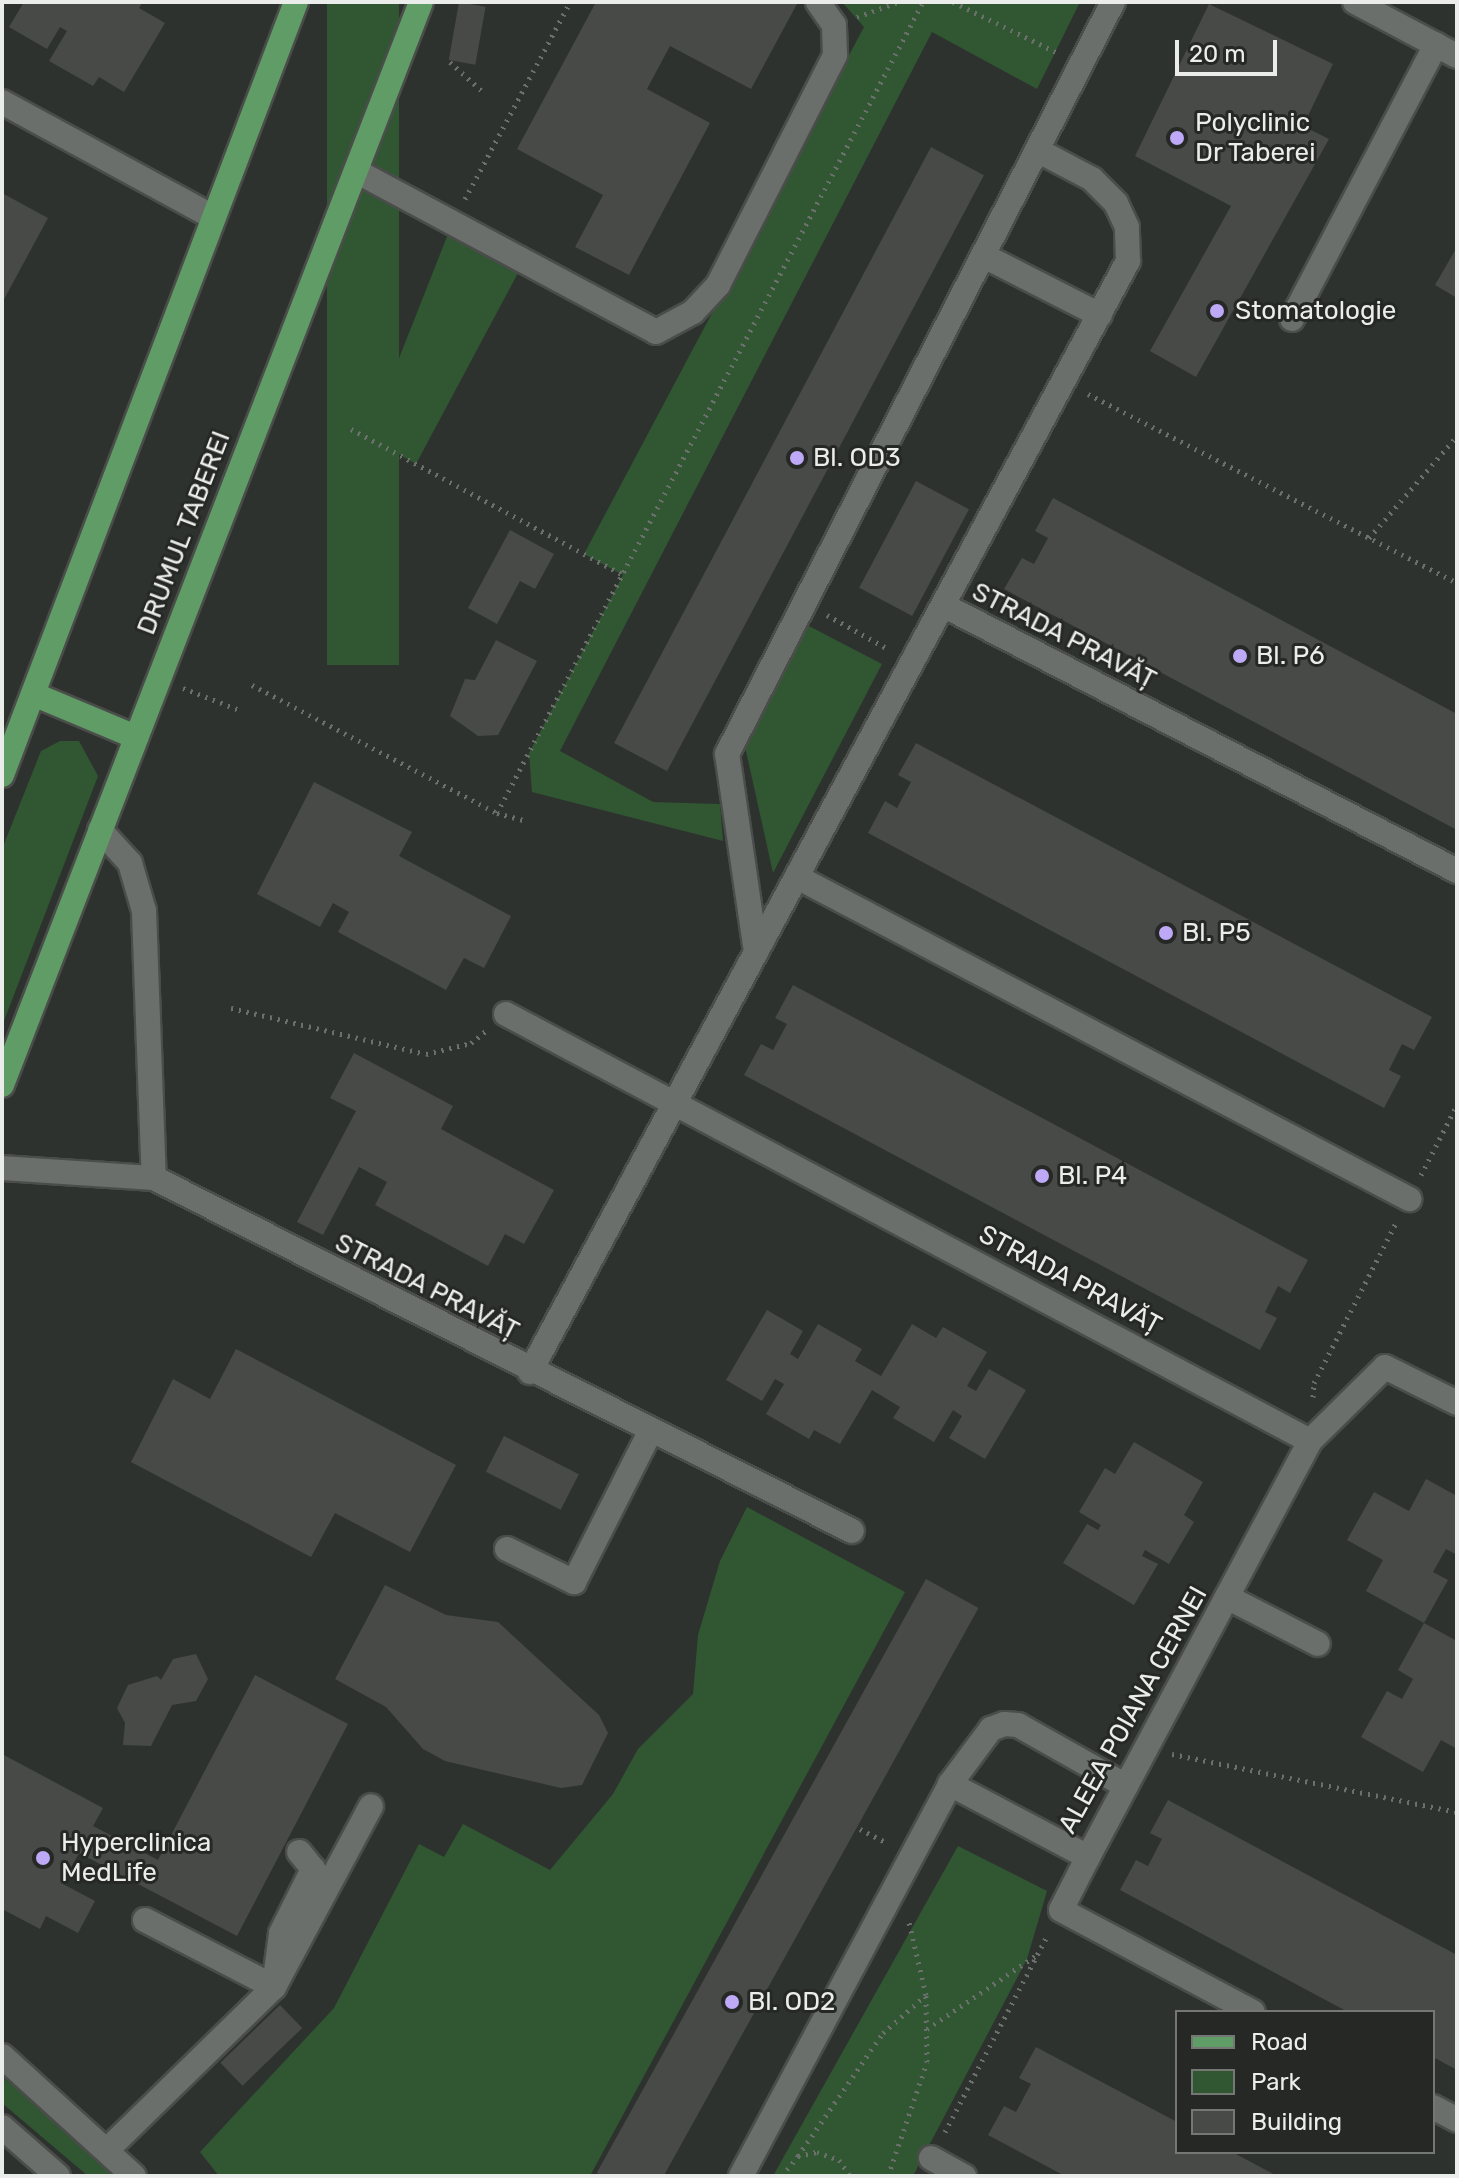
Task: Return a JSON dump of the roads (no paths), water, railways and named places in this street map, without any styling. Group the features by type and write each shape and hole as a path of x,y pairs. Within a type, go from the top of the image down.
{"main road":[{"path":"2,775 296,2"},
{"name":"DRUMUL TABEREI","path":"2,1085 421,2"},
{"path":"33,694 136,737"}],"street":[{"path":"356,171 656,332 693,312 718,285 835,55 834,25 818,2"},
{"path":"756,952 727,754 1113,2"},
{"path":"1292,319 1447,51 1355,2"},
{"path":"2,102 213,217"},
{"name":"STRADA PRAVĂȚ","path":"154,1178 530,1372 1128,261 1127,227 1116,203 1092,179 1037,150"},
{"path":"984,256 1100,315"},
{"name":"STRADA PRAVĂȚ","path":"943,605 1457,871"},
{"path":"2,1168 154,1178 142,900 130,863 100,830"},
{"path":"797,877 1409,1199"},
{"name":"STRADA PRAVĂȚ","path":"506,1014 1310,1441"},
{"name":"ALEEA POIANA CERNEI","path":"950,1784 1088,1857 1310,1441 1385,1367 1457,1403"},
{"path":"530,1372 649,1434 684,1443 852,1531"},
{"path":"507,1549 574,1582 649,1434"},
{"path":"1227,1597 1318,1644"},
{"path":"741,2176 950,1784 991,1729 1004,1724 1018,1725 1126,1786"},
{"path":"108,2149 274,1987 371,1806"},
{"path":"274,1987 281,1933 313,1869 299,1852"},
{"path":"1088,1857 1061,1910 1249,2010"},
{"path":"145,1920 274,1987"},
{"path":"2,2056 108,2149 134,2176"},
{"path":"1435,2108 1457,2120"},
{"path":"2,2127 58,2176"},
{"path":"931,2158 964,2176"}],"place":[{"name":"Polyclinic Dr Taberei","path":"1177,138"},
{"name":"Stomatologie","path":"1217,311"},
{"name":"Bl. OD3","path":"797,458"},
{"name":"Bl. P6","path":"1240,656"},
{"name":"Bl. P5","path":"1166,933"},
{"name":"Bl. P4","path":"1042,1176"},
{"name":"Hyperclinica MedLife","path":"43,1858"},
{"name":"Bl. OD2","path":"732,2002"}]}
